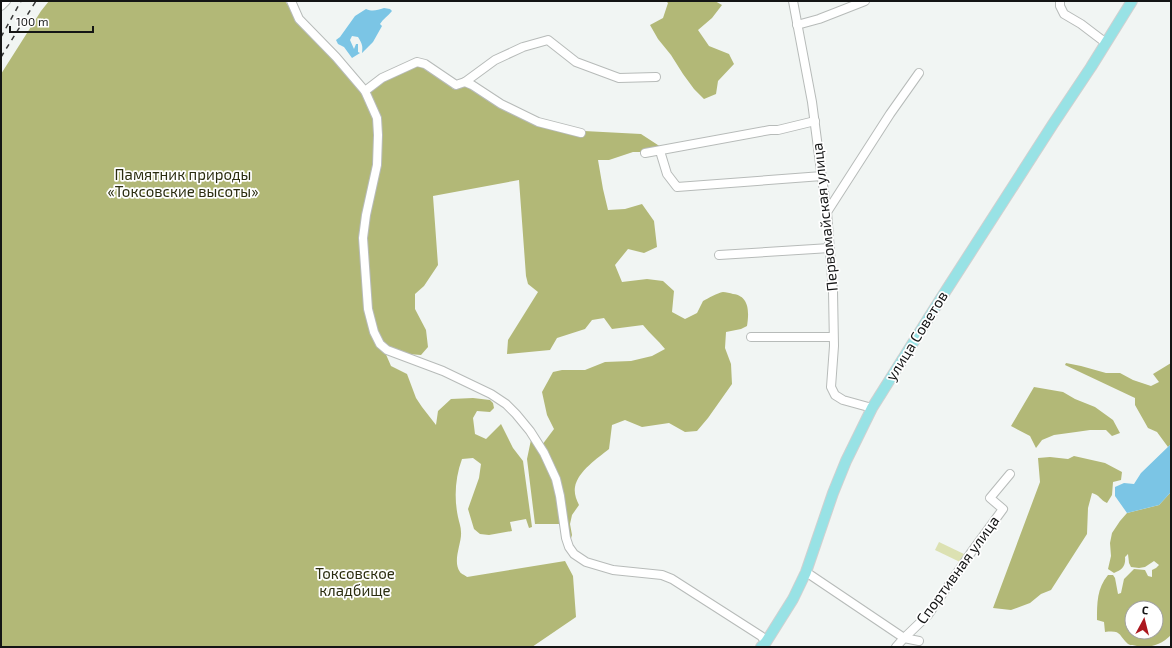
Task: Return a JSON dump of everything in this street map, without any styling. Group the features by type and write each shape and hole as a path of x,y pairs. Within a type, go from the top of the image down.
{"main road":[{"name":"улица Советов","path":"763,644 793,599 806,572 833,493 849,455 872,408 1132,1"}],"street":[{"path":"1,6 6,1"},
{"path":"291,1 299,19 336,57 365,91 377,118 377,165 366,215 363,238 368,309 374,332 380,344 387,350 443,371 492,394 506,404 516,414 532,434 556,479 566,538 569,547 574,554 586,562 613,570 662,575 672,578 761,636 763,644"},
{"name":"Первомайская улица","path":"793,1 812,102 827,212 833,291 831,387 835,395 843,400 872,408"},
{"path":"797,25 819,19 865,1"},
{"path":"1060,1 1060,6 1064,14 1082,24 1106,43"},
{"path":"365,91 382,78 417,62 425,64 456,85 464,82 495,60 523,47 548,40 576,62 619,78 656,77"},
{"path":"827,212 890,114 919,73"},
{"path":"464,82 472,85 501,104 538,122 581,133"},
{"path":"645,153 770,130 778,130 815,121"},
{"path":"660,151 667,174 677,187 822,176"},
{"path":"719,255 830,248"},
{"path":"752,337 833,337"},
{"name":"Спортивная улица","path":"896,647 928,615 1003,509 990,498 1010,474"},
{"path":"806,572 904,638 920,642"}],"green space":[{"name":"Памятник природы «Токсовские высоты»","path":"49,1 285,1 299,22 353,80 363,93 390,76 417,63 436,74 453,89 465,84 500,106 537,124 581,134 584,131 641,134 664,149 633,152 609,160 598,160 608,210 625,209 642,204 654,221 657,247 644,253 628,249 615,265 622,282 647,279 663,281 674,291 672,312 685,319 697,313 703,301 716,294 724,292 739,295 743,298 747,306 747,326 741,329 726,332 725,348 731,364 732,384 697,431 685,432 669,423 642,427 625,420 612,425 609,449 584,470 577,481 575,492 579,505 572,515 570,524 572,535 570,543 565,524 535,524 527,459 532,435 542,445 554,429 547,415 542,392 553,372 562,370 585,370 605,362 631,361 652,356 665,349 643,325 612,329 604,318 592,320 585,329 557,338 550,350 507,354 508,340 538,292 528,284 526,276 519,180 433,196 438,265 424,286 415,294 415,309 426,330 428,347 421,355 408,354 381,343 391,366 407,374 416,398 436,425 438,411 451,399 473,398 490,400 493,403 494,408 490,412 477,411 473,418 475,434 486,439 501,424 513,448 523,461 532,527 529,528 526,519 510,522 512,531 489,535 480,534 474,529 468,509 479,478 481,464 473,458 462,459 458,473 456,495 461,530 457,557 460,572 467,577 565,561 573,576 576,617 532,647 1,647 1,74"},
{"path":"666,1 715,1 722,5 712,18 698,30 709,46 729,54 734,64 718,81 716,94 704,99 694,89 671,55 658,39 650,25 663,18 668,3"},
{"path":"1066,363 1106,373 1120,373 1133,380 1151,386 1159,382 1153,374 1171,363 1171,444 1168,447 1157,432 1148,428 1135,405 1135,398 1065,365"},
{"path":"1034,387 1063,392 1075,399 1095,407 1113,420 1120,433 1112,436 1106,430 1090,430 1054,435 1042,440 1036,448 1030,436 1011,426"},
{"path":"1074,456 1105,463 1122,472 1121,480 1113,482 1112,495 1107,503 1092,493 1088,508 1087,534 1051,590 1041,594 1030,603 1011,610 993,608 1040,482 1038,458 1050,457 1068,459"},
{"path":"1171,492 1171,635 1163,641 1156,645 1147,647 1131,645 1124,640 1164,640 1164,600 1124,600 1124,640 1117,633 1105,632 1104,622 1097,620 1098,596 1104,580 1108,575 1113,575 1115,578 1118,594 1121,593 1124,579 1134,569 1145,570 1148,576 1152,577 1152,570 1159,565 1154,561 1145,567 1131,567 1128,554 1125,557 1125,563 1121,569 1114,573 1108,569 1111,556 1110,543 1112,533 1127,513 1159,505"},
{"path":"939,542 964,554 960,562 935,550"}],"water":[{"path":"384,8 392,11 380,24 382,26 373,42 362,53 362,45 358,37 352,36 350,40 354,49 356,44 358,44 358,52 360,53 352,58 344,47 338,44 336,40 340,37 355,16 366,9 373,11"},
{"path":"1171,444 1171,492 1159,505 1127,513 1115,496 1115,487 1124,483 1134,484 1141,473"}],"railway":[{"path":"1,37 21,1"},
{"path":"1,57 36,1"}],"park label":[{"name":"Токсовское кладбище","path":"355,582"}]}
